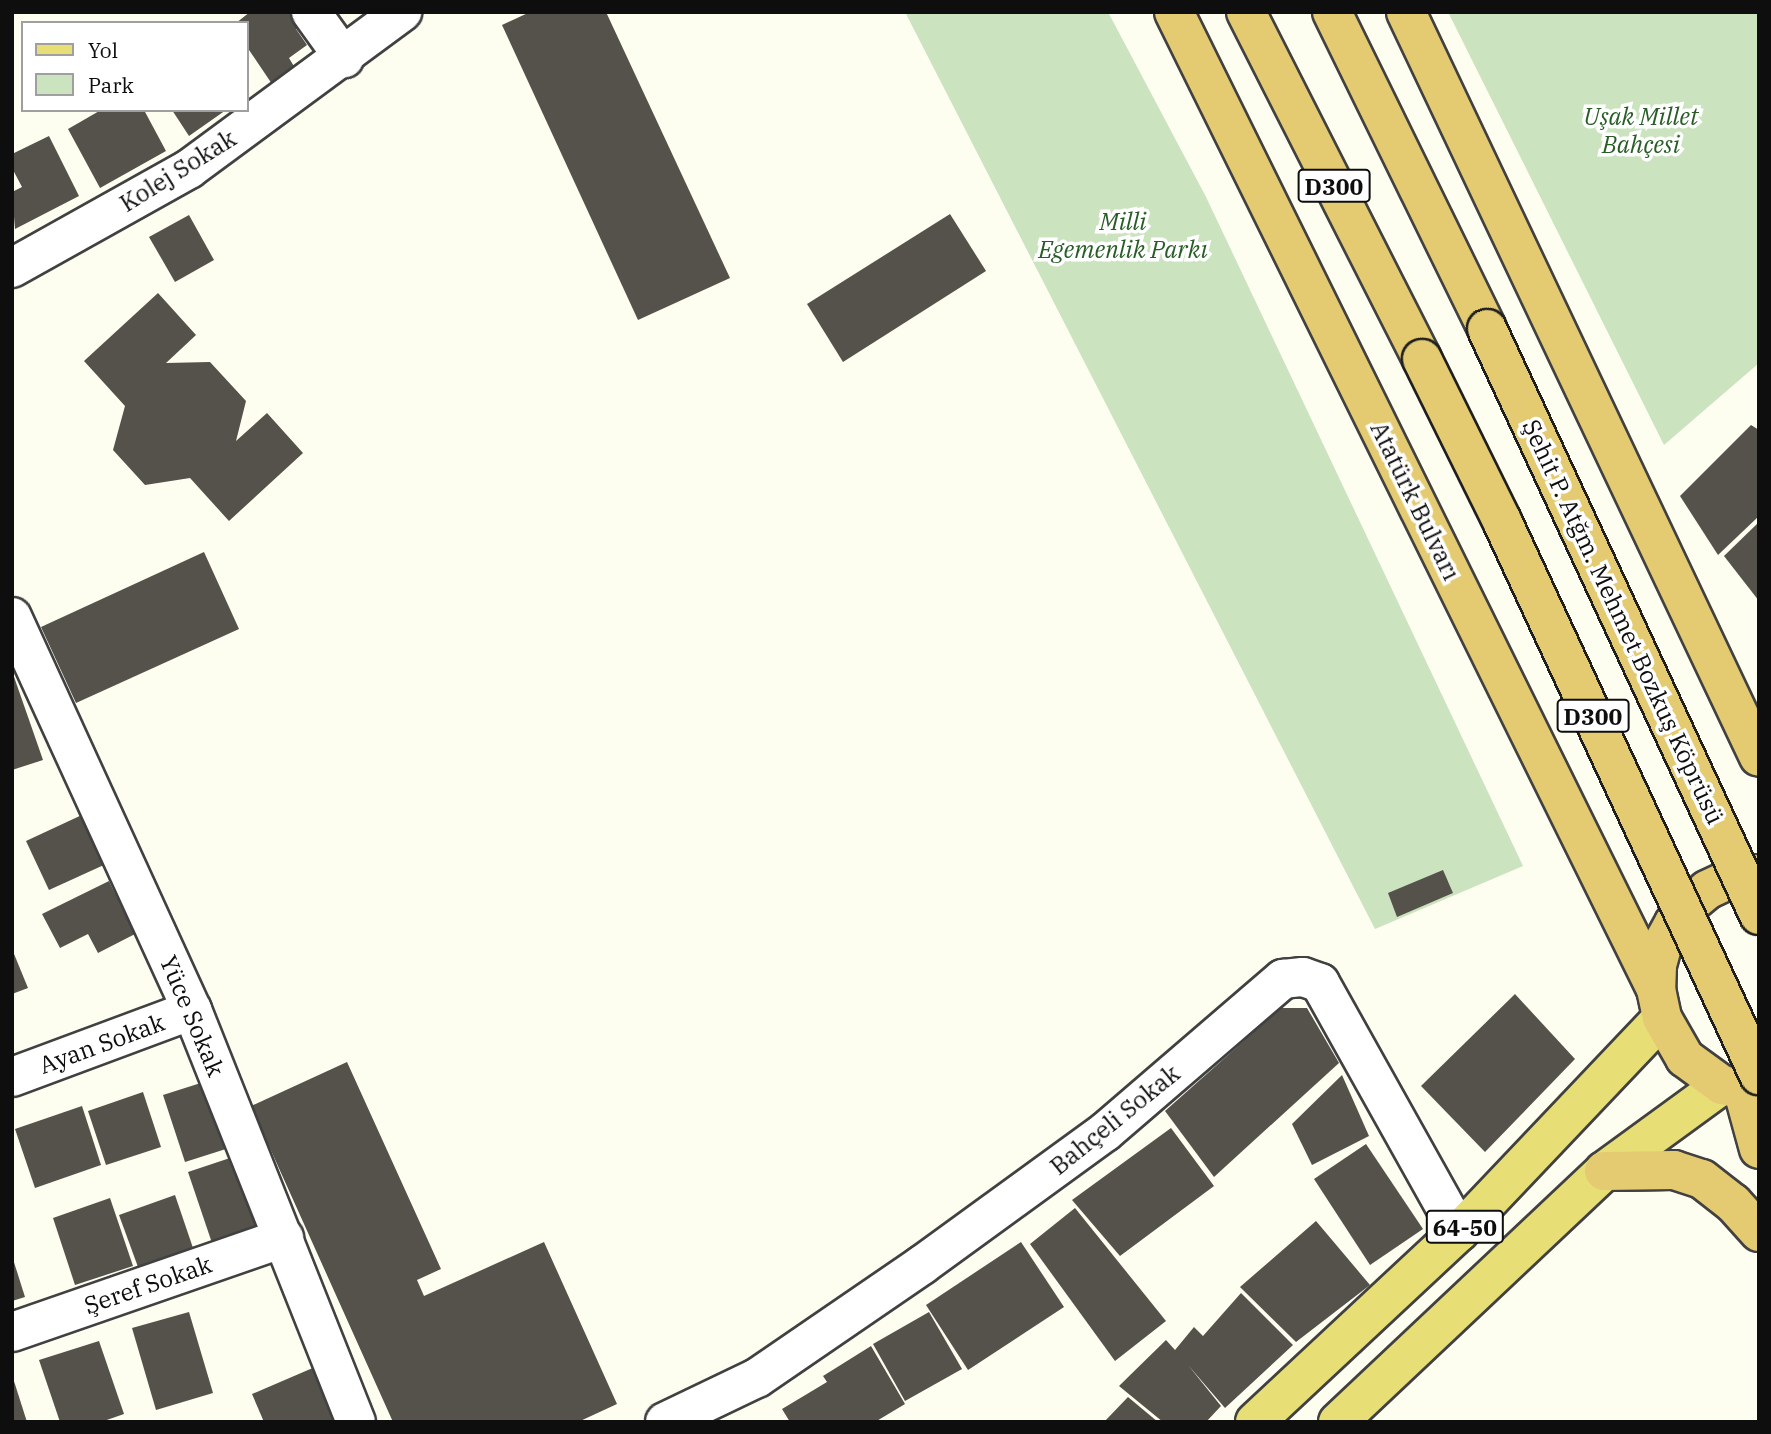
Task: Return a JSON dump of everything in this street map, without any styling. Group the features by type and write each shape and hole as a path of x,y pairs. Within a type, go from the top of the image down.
{"highway":[{"name":"Atatürk Bulvarı","path":"1174,12 1685,1058 1702,1073 1746,1086"},
{"name":"D300","path":"1247,12 1508,534 1746,1086"},
{"name":"Şehit P. Atğm. Mehmet Bozkuş Köprüsü","path":"1332,12 1487,329 1759,915"},
{"path":"1406,12 1748,715 1759,757"},
{"path":"1659,1004 1663,943 1674,922 1707,890 1728,880 1759,874"},
{"path":"1746,1086 1759,1149"},
{"path":"1604,1171 1674,1170 1702,1179 1733,1203 1759,1232"}],"main road":[{"name":"64-50","path":"1255,1422 1459,1233 1659,1004"},
{"name":"64-50","path":"1338,1422 1604,1171 1746,1086"}],"street":[{"path":"311,12 344,58"},
{"name":"Kolej Sokak","path":"12,268 189,169 344,58 402,12"},
{"name":"Yüce Sokak","path":"12,617 192,1010 356,1422"},
{"name":"Bahçeli Sokak","path":"665,1422 757,1378 922,1265 1105,1132 1283,979 1303,977 1320,983 1459,1233"},
{"name":"Ayan Sokak","path":"12,1077 192,1010"},
{"name":"Şeref Sokak","path":"12,1332 284,1238"}],"green space":[{"name":"Milli Egemenlik Parkı","path":"905,12 1108,12 1206,197 1523,866 1375,929"},
{"name":"Uşak Millet Bahçesi","path":"1448,12 1759,12 1759,363 1664,445"}],"building":[{"path":"250,12 300,12 307,22 296,29 307,45 289,58 295,68 272,84 248,48 248,21 239,21"},
{"path":"530,12 606,12 730,278 638,320 502,25"},
{"path":"98,112 145,112 166,151 100,188 68,129"},
{"path":"173,112 223,112 189,136"},
{"path":"49,136 79,196 15,229 12,192 22,187 12,168 12,154"},
{"path":"950,214 986,271 843,362 807,304"},
{"path":"189,215 214,260 175,282 149,237"},
{"path":"158,293 196,335 166,363 210,362 246,401 236,441 267,413 303,453 229,521 190,478 145,485 113,450 125,406 84,361"},
{"path":"1751,425 1759,430 1759,516 1718,555 1680,496"},
{"path":"1759,522 1759,601 1724,556"},
{"path":"204,552 239,629 76,703 41,627"},
{"path":"12,671 43,760 12,770"},
{"path":"84,814 106,864 49,890 26,841"},
{"path":"1443,870 1453,893 1397,917 1388,893"},
{"path":"109,881 135,934 98,953 88,934 60,948 42,914"},
{"path":"12,949 28,988 12,994"},
{"path":"1515,994 1575,1059 1485,1152 1421,1086"},
{"path":"1281,1008 1307,1008 1339,1063 1214,1177 1165,1111"},
{"path":"347,1062 441,1269 417,1280 424,1296 544,1242 617,1404 578,1422 393,1422 251,1106"},
{"path":"1342,1075 1369,1136 1312,1165 1292,1124"},
{"path":"207,1081 229,1148 185,1162 163,1095"},
{"path":"143,1092 161,1147 106,1165 88,1111"},
{"path":"82,1106 101,1165 35,1188 15,1129"},
{"path":"1171,1128 1214,1186 1120,1256 1072,1200"},
{"path":"1366,1144 1423,1229 1370,1265 1314,1179"},
{"path":"233,1157 258,1231 213,1246 188,1172"},
{"path":"175,1195 193,1248 138,1267 119,1215"},
{"path":"110,1198 133,1266 75,1285 53,1218"},
{"path":"1075,1208 1166,1321 1115,1361 1030,1244"},
{"path":"1316,1221 1370,1285 1296,1342 1240,1287"},
{"path":"1021,1242 1064,1307 968,1370 926,1305"},
{"path":"12,1260 25,1297 12,1301"},
{"path":"1241,1293 1293,1345 1225,1408 1188,1365 1221,1406 1206,1422 1163,1422 1119,1386 1166,1340 1175,1350 1194,1327 1203,1336"},
{"path":"189,1312 213,1393 156,1410 132,1328"},
{"path":"929,1312 962,1369 905,1401 873,1344"},
{"path":"99,1341 124,1414 101,1422 60,1422 39,1360"},
{"path":"871,1346 905,1404 875,1422 790,1422 782,1409 827,1382 823,1376"},
{"path":"315,1367 338,1422 264,1422 252,1394"},
{"path":"13,1378 27,1422 12,1422"},
{"path":"1128,1397 1158,1422 1104,1422"}]}
